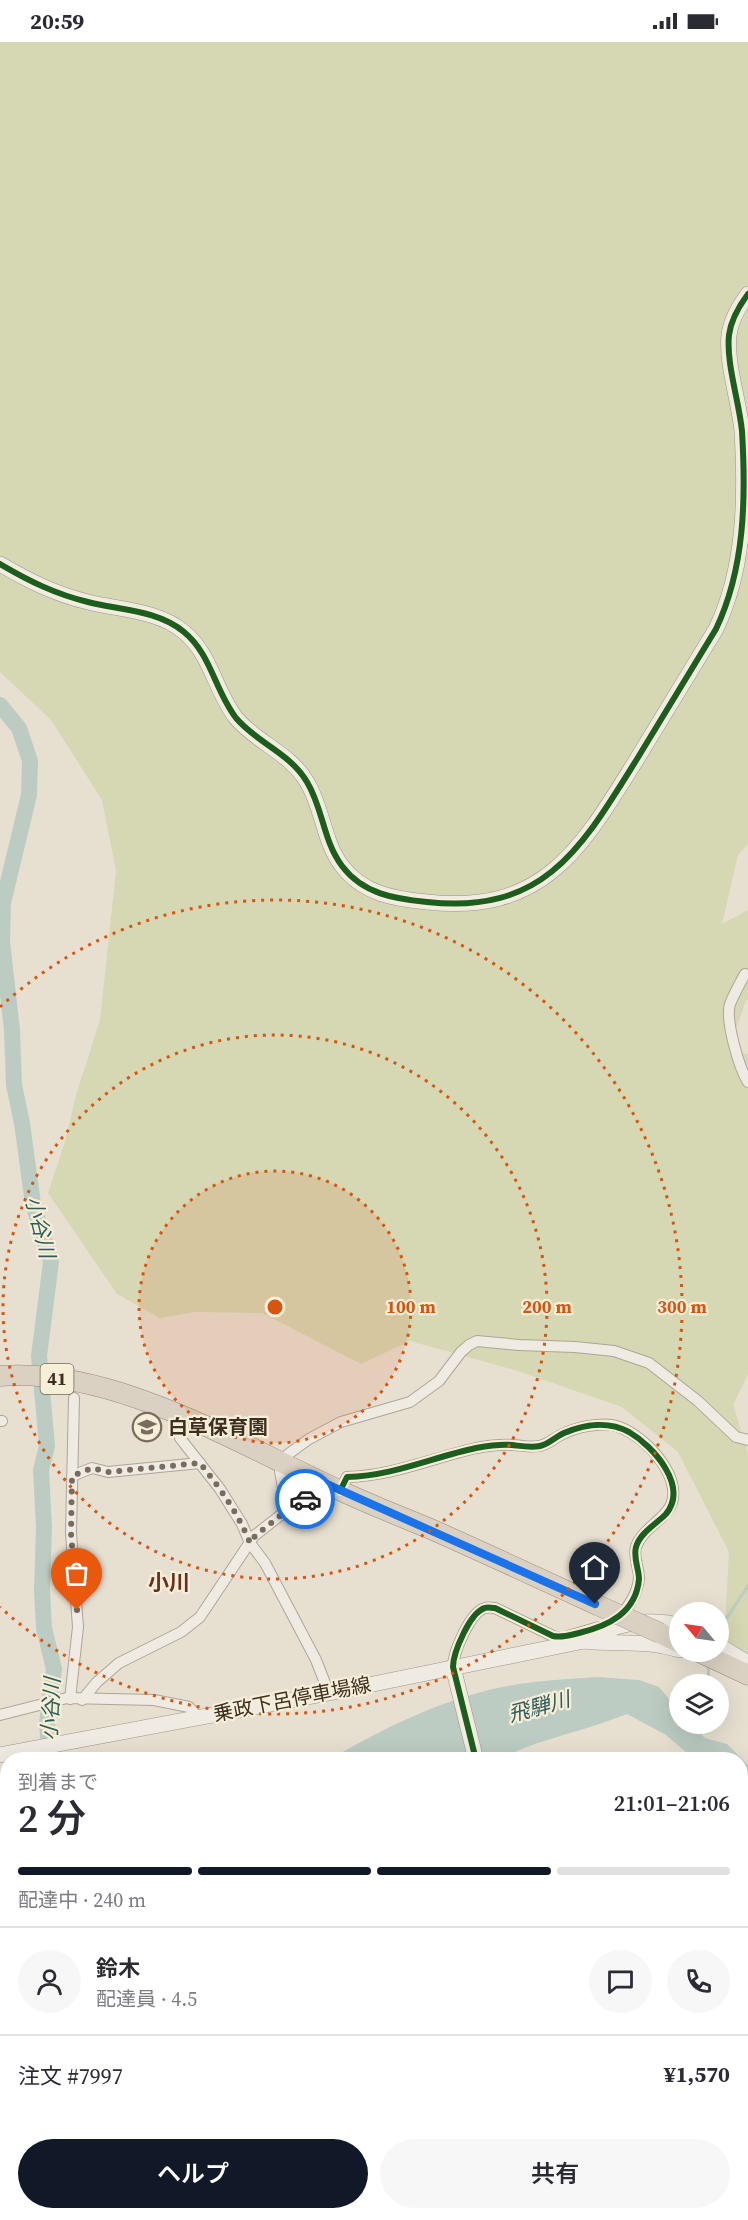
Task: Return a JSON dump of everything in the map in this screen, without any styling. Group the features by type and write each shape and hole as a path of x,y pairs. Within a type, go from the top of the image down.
{"highway":[{"name":"41","path":"5,1375 41,1377 141,1399 340,1491 433,1530 669,1638"},
{"path":"727,1662 748,1675"}],"street":[{"path":"0,564 44,588 88,602 156,616 183,631 203,654 221,693 238,719 285,755 306,779 314,794 333,852 351,877 380,894 397,899 446,904 485,902 515,894 531,886 566,861 596,825 723,614 737,569 742,511 742,432 729,350 729,336 737,311 748,294"},
{"path":"745,974 729,1006 733,1038 741,1071 748,1082"},
{"path":"286,1455 341,1422 410,1402 439,1381 462,1352 477,1341 519,1346 575,1347 614,1352 649,1364 698,1401 736,1437 748,1440"},
{"path":"69,1698 78,1627 71,1533 74,1398"},
{"path":"179,1415 177,1421 180,1438 228,1501 250,1543 265,1563 294,1616 329,1693"},
{"path":"340,1491 348,1477 413,1467 475,1449 510,1445 542,1446 564,1433 598,1425 614,1425 630,1433 653,1450 664,1466 671,1483 672,1502 667,1513 644,1535 636,1547 639,1578 635,1594 624,1613 607,1625 561,1638 495,1608 485,1608 474,1616 455,1653 455,1675 474,1752"},
{"path":"72,1476 92,1468 108,1472 200,1463"},
{"path":"280,1471 287,1510"},
{"path":"82,1700 97,1682 119,1664 181,1632 200,1617 255,1536 296,1503 312,1497 320,1481"},
{"path":"584,1641 599,1633 646,1620 669,1622"},
{"path":"584,1641 641,1642 669,1646"},
{"name":"乗政下呂停車場線","path":"14,1752 329,1693 455,1675 584,1641"},
{"path":"729,1657 748,1663"},
{"path":"0,1715 28,1710 69,1698 154,1700 189,1707 198,1717"}],"green space":[{"path":"0,42 748,42 748,844 738,855 722,924 748,910 748,1001 746,1000 729,1050 748,1054 748,1374 733,1405 748,1453 748,1676 729,1662 729,1602 726,1602 729,1552 678,1452 622,1407 518,1371 410,1341 361,1364 262,1313 195,1312 160,1318 117,1294 48,1193 100,1020 116,871 102,800 51,720 0,672"}],"water":[{"name":"飛騨川","path":"598,1677 639,1680 659,1687 669,1699 669,1734 701,1734 705,1738 727,1744 735,1752 686,1752 666,1735 627,1714 515,1752 343,1752 391,1726 435,1707 457,1699 514,1685"}],"waterway":[{"name":"小谷川","path":"0,705 19,728 30,761 29,795 3,903 2,942 12,1030 14,1085 22,1123 33,1204 51,1262 39,1356 47,1446 41,1470 44,1527 42,1590 44,1628 54,1669 47,1723 49,1752"},
{"path":"729,1614 748,1586"},
{"path":"708,1665 708,1674"}],"cycle path":[{"path":"0,564 53,591 88,602 150,615 184,632 201,651 236,718 300,772 317,803 336,856 342,866 360,883 392,897 427,902 468,903 502,898 531,886 556,868 598,820 716,629 726,606 738,557 744,482 742,431 729,358 729,335 736,313 748,294"},
{"path":"340,1491 347,1477 397,1470 480,1447 540,1446 572,1430 597,1425 613,1426 638,1438 657,1457 671,1479 672,1503 666,1514 638,1542 635,1551 639,1579 637,1591 619,1616 590,1630 560,1637 553,1636 495,1608 479,1611 468,1625 459,1643 453,1667 474,1752"}],"way so far":[{"path":"77,1610 70,1514 72,1476 92,1468 108,1472 200,1463 228,1501 250,1543 255,1536 296,1503 305,1499"}],"place":[{"name":"白草保育園","path":"147,1427"}],"district":[{"name":"小川","path":"169,1583"}],"route":[{"path":"305,1499 312,1497 320,1481 595,1604"}]}
